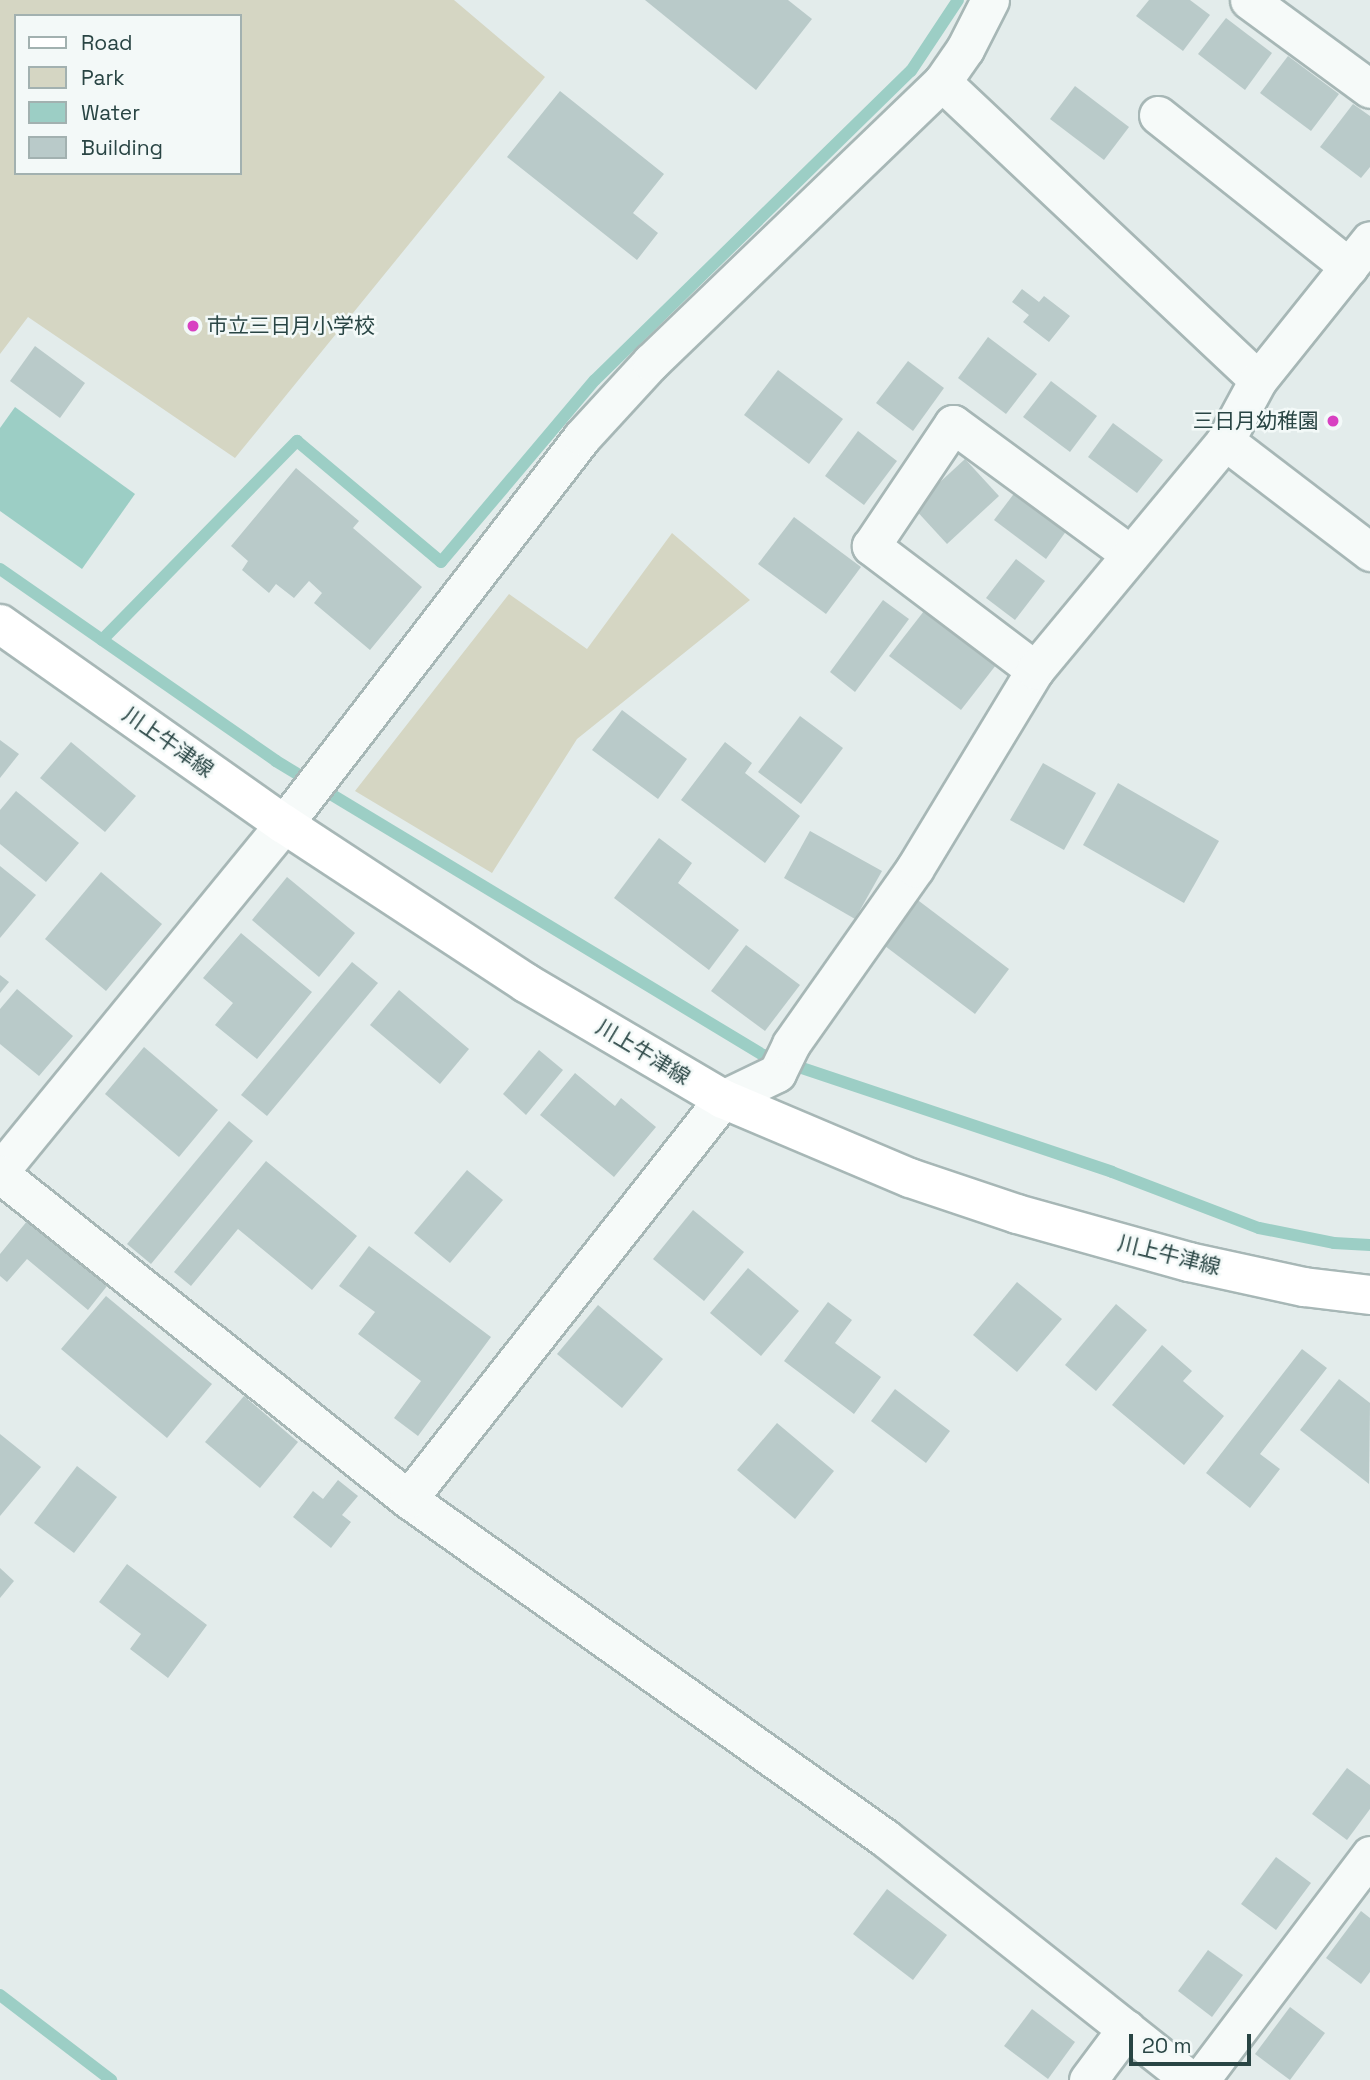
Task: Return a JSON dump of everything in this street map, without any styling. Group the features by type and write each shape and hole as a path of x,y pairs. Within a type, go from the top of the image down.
{"main road":[{"name":"川上牛津線","path":"0,624 295,810 526,983 723,1099 910,1178 1017,1214 1189,1262 1304,1287 1370,1295"}],"street":[{"path":"990,0 965,49 942,82 651,362 582,438 295,810 0,1172 408,1499 885,1838 1190,2080"},
{"path":"1249,0 1370,89"},
{"path":"942,82 1258,380"},
{"path":"408,1499 723,1099 784,1058 915,868 1035,670 1225,441 1258,380 1359,253 1158,114"},
{"path":"1035,670 870,546 953,424 1130,554"},
{"path":"1225,441 1370,552"},
{"path":"1200,2080 1370,1855"},
{"path":"1088,2080 1126,2029"}],"green space":[{"path":"0,0 454,0 545,77 235,458 28,317 0,354"},
{"path":"672,533 750,600 577,739 492,873 355,791 509,594 587,649"}],"water":[{"path":"15,407 135,494 82,569 0,511 0,428"}],"building":[{"path":"645,0 788,0 812,19 756,90"},
{"path":"1149,0 1190,0 1210,15 1183,51 1136,16"},
{"path":"1226,18 1272,53 1245,90 1198,54"},
{"path":"1288,56 1339,94 1311,131 1260,93"},
{"path":"1075,86 1129,127 1104,160 1050,119"},
{"path":"560,91 664,174 633,213 658,233 637,260 507,157"},
{"path":"1353,104 1370,116 1370,167 1361,178 1320,147"},
{"path":"1022,289 1039,302 1044,296 1070,316 1049,342 1023,322 1029,315 1012,302"},
{"path":"988,337 1037,374 1006,414 958,378"},
{"path":"35,346 85,383 60,418 10,381"},
{"path":"908,361 944,388 913,431 876,403"},
{"path":"778,370 843,419 809,464 744,415"},
{"path":"1051,381 1097,416 1070,452 1023,417"},
{"path":"1113,423 1163,460 1137,493 1088,457"},
{"path":"858,431 897,461 864,505 825,476"},
{"path":"965,459 999,496 947,544 913,507"},
{"path":"296,468 359,521 353,528 422,587 370,650 314,603 322,593 309,581 294,598 276,584 269,593 242,570 248,561 231,546"},
{"path":"1016,491 1067,530 1046,559 994,520"},
{"path":"794,517 861,567 826,614 758,564"},
{"path":"1016,559 1045,581 1015,620 986,598"},
{"path":"883,600 909,619 855,692 830,672"},
{"path":"924,611 996,665 961,710 889,656"},
{"path":"622,710 687,759 658,799 592,750"},
{"path":"800,716 843,748 801,804 758,772"},
{"path":"0,740 19,754 0,778"},
{"path":"71,742 136,796 105,832 40,778"},
{"path":"725,742 752,763 745,773 800,816 765,863 681,800"},
{"path":"1043,763 1096,793 1064,850 1010,820"},
{"path":"1118,783 1219,841 1184,903 1083,845"},
{"path":"16,791 79,843 46,882 0,844 0,810"},
{"path":"810,831 882,871 855,919 784,878"},
{"path":"659,838 692,863 678,883 739,930 709,970 614,898"},
{"path":"0,866 36,895 0,938"},
{"path":"101,872 162,924 106,991 45,939"},
{"path":"287,877 355,933 319,977 252,920"},
{"path":"915,898 1009,969 975,1014 881,943"},
{"path":"241,933 312,992 257,1059 215,1025 233,1003 203,978"},
{"path":"746,945 800,985 765,1031 711,991"},
{"path":"352,962 378,983 267,1116 241,1095"},
{"path":"0,975 9,982 0,993"},
{"path":"17,989 73,1036 39,1076 0,1044 0,1009"},
{"path":"399,990 469,1049 440,1084 370,1025"},
{"path":"144,1047 218,1110 179,1157 105,1094"},
{"path":"539,1050 563,1070 526,1115 503,1094"},
{"path":"575,1073 615,1106 621,1098 656,1127 614,1177 540,1115"},
{"path":"229,1121 253,1141 151,1264 127,1244"},
{"path":"266,1161 357,1236 312,1290 238,1229 191,1286 174,1272"},
{"path":"467,1170 503,1200 450,1263 414,1233"},
{"path":"693,1210 744,1252 704,1301 653,1259"},
{"path":"28,1220 107,1286 88,1310 27,1259 7,1282 0,1276 0,1254"},
{"path":"369,1246 491,1337 418,1436 394,1418 421,1381 358,1334 375,1312 339,1286"},
{"path":"748,1268 799,1311 761,1356 710,1313"},
{"path":"1017,1282 1062,1319 1017,1372 973,1335"},
{"path":"106,1296 212,1384 167,1438 61,1349"},
{"path":"828,1302 852,1320 835,1343 881,1377 854,1414 784,1361"},
{"path":"1116,1304 1147,1330 1096,1391 1065,1365"},
{"path":"598,1305 663,1359 622,1408 557,1354"},
{"path":"1162,1345 1192,1371 1183,1381 1224,1416 1184,1465 1112,1405"},
{"path":"1302,1349 1327,1368 1260,1454 1280,1469 1250,1508 1206,1473"},
{"path":"1339,1379 1370,1403 1369,1484 1300,1430"},
{"path":"895,1389 950,1431 926,1463 871,1421"},
{"path":"244,1396 298,1442 260,1488 205,1442"},
{"path":"777,1423 834,1471 795,1519 737,1470"},
{"path":"0,1434 41,1467 0,1516"},
{"path":"77,1466 117,1497 74,1553 34,1523"},
{"path":"338,1480 358,1496 342,1515 351,1522 331,1548 293,1517 313,1491 323,1499"},
{"path":"127,1564 207,1625 168,1678 130,1649 141,1634 99,1602"},
{"path":"0,1568 14,1581 0,1598"},
{"path":"1347,1768 1370,1785 1370,1809 1347,1840 1312,1814"},
{"path":"1276,1857 1311,1883 1276,1930 1241,1904"},
{"path":"887,1889 947,1935 913,1980 853,1934"},
{"path":"1361,1911 1370,1918 1370,1972 1361,1984 1326,1958"},
{"path":"1208,1950 1243,1975 1212,2017 1178,1991"},
{"path":"1290,2007 1325,2033 1290,2080 1255,2054"},
{"path":"1032,2009 1075,2042 1048,2079 1004,2046"}],"waterway":[{"path":"102,640 297,441 441,562 595,380 911,71 958,0"},
{"path":"0,569 276,761 763,1055 1112,1172 1259,1228 1334,1243 1370,1245"},
{"path":"0,1995 111,2080"}],"place":[{"name":"市立三日月小学校","path":"193,326"},
{"name":"三日月幼稚園","path":"1333,421"}]}
